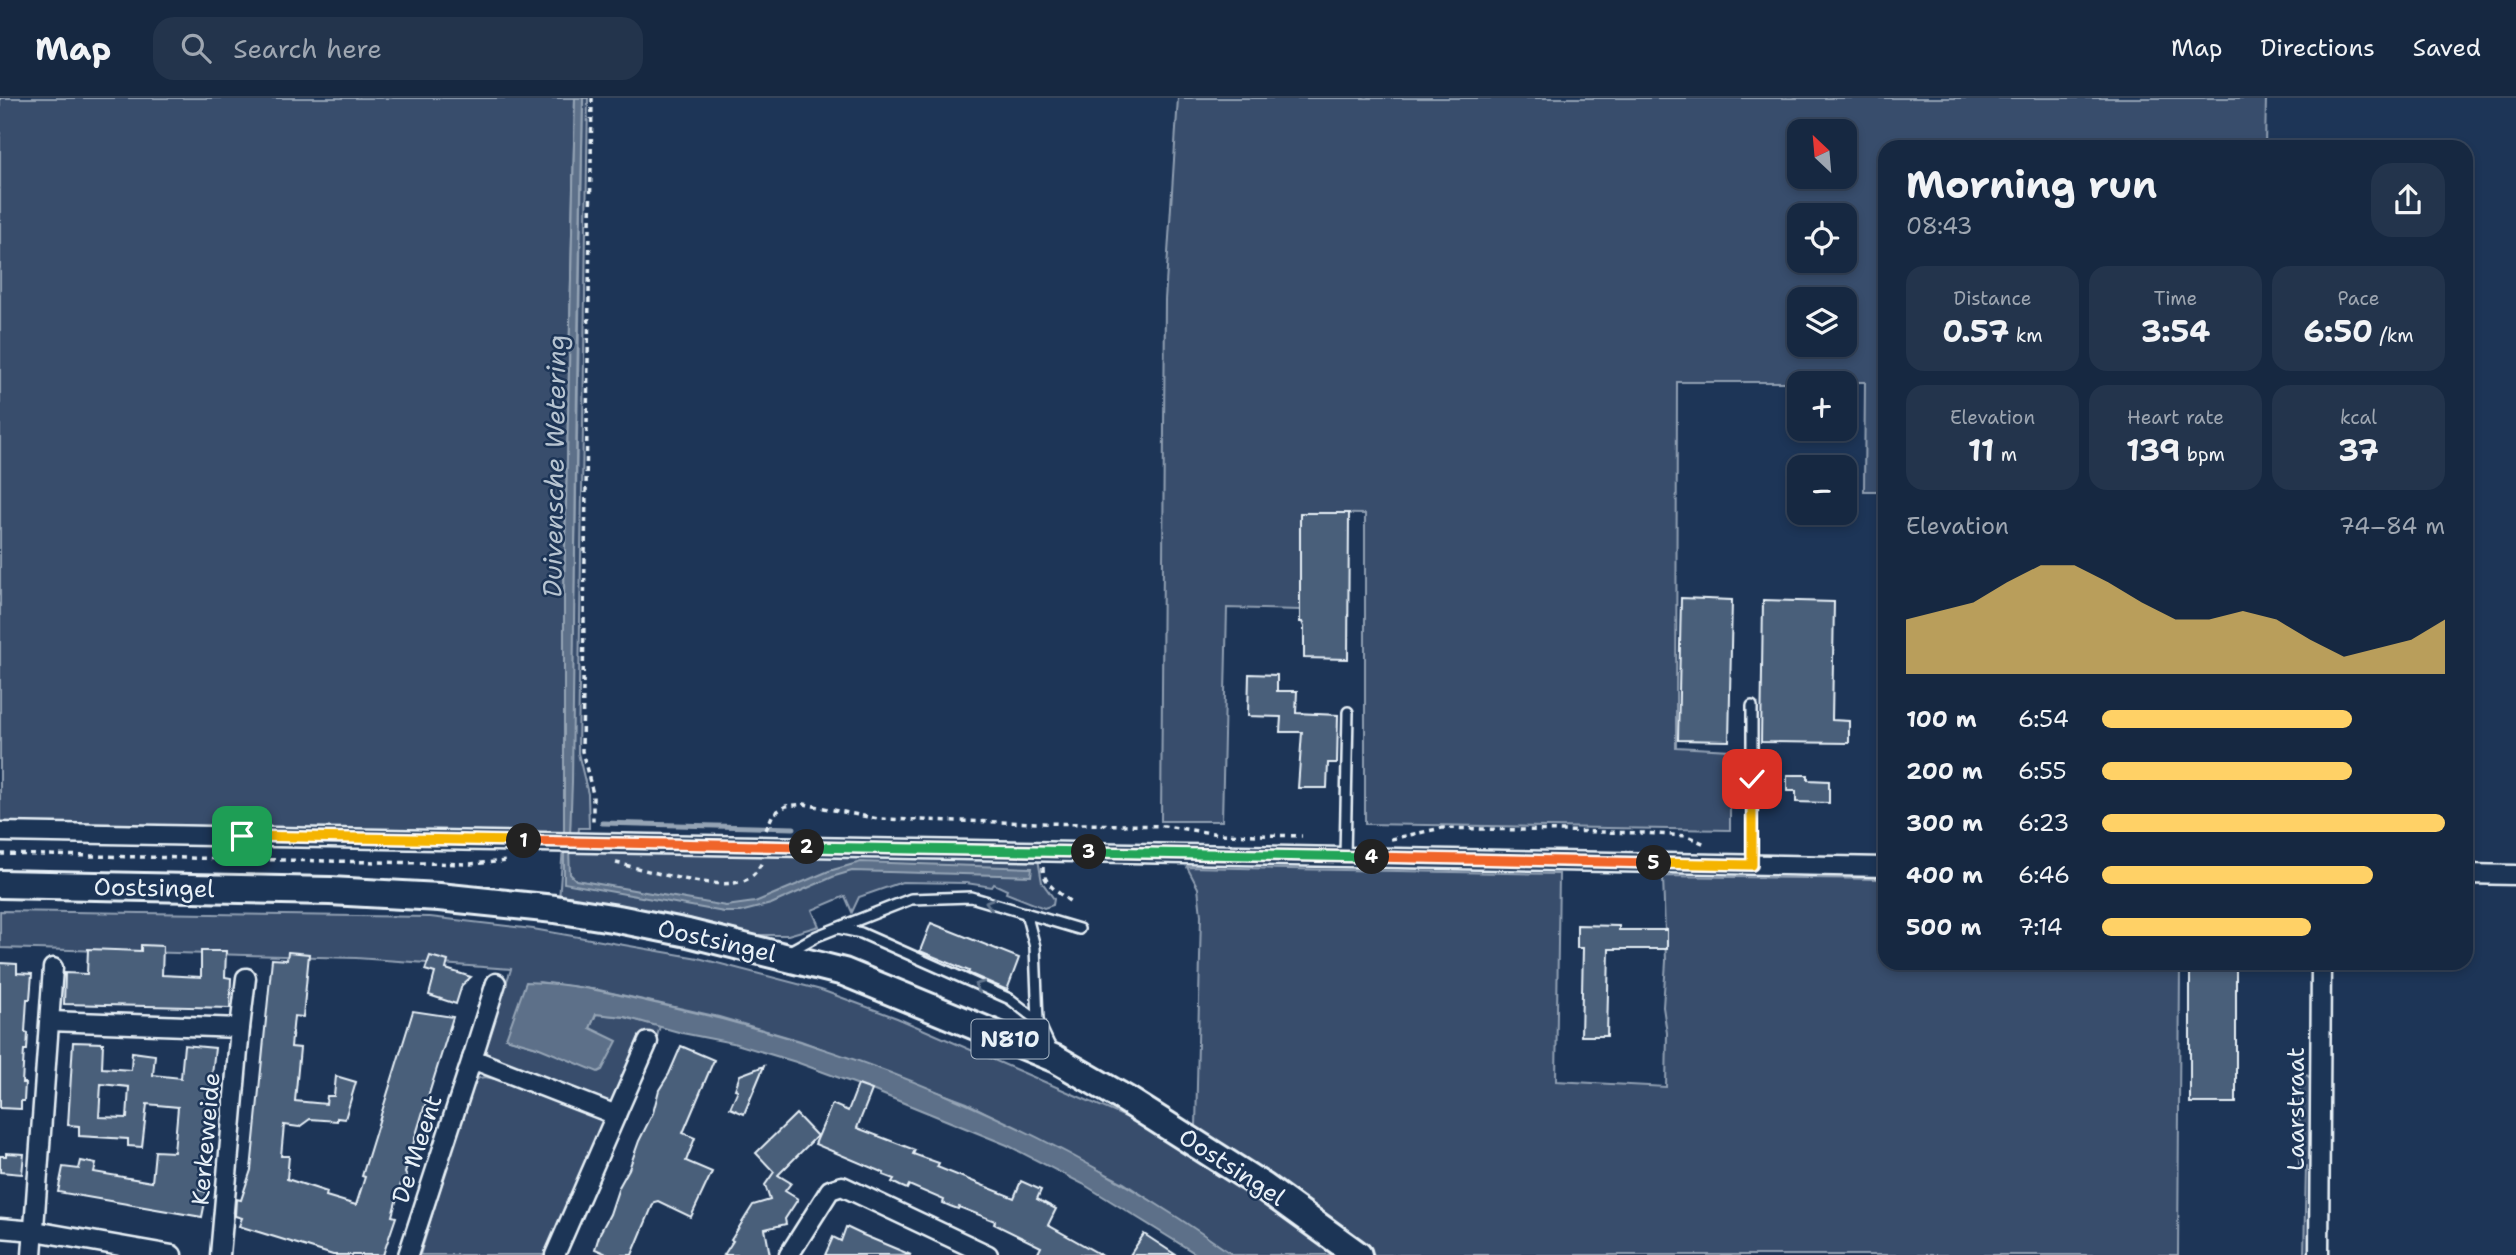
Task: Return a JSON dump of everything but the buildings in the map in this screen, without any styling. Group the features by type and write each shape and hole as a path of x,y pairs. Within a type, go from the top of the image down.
{"main road":[{"name":"Oostsingel","path":"0,884 330,891 439,897 555,909 618,919 844,972 1056,1059 1128,1100 1264,1186 1358,1255"}],"street":[{"path":"0,832 1878,867"},
{"path":"2473,874 2516,875"},
{"path":"32,1255 53,968"},
{"name":"Laarstraat","path":"2319,1255 2320,970"},
{"name":"Kerkeweide","path":"220,1255 246,978"},
{"name":"De Meent","path":"408,1255 496,983"},
{"path":"50,1021 240,1028"},
{"path":"555,1255 648,1042"},
{"path":"472,1059 616,1115"},
{"path":"789,1255 830,1190 842,1186 988,1255"},
{"path":"0,1228 35,1231 172,1255"}],"lane":[{"path":"1752,706 1752,865"},
{"path":"1345,857 1348,712"},
{"path":"781,956 838,928 911,899 971,897 1079,929"},
{"path":"1026,913 1035,947 1038,1021 1056,1059"},
{"path":"838,928 862,933 1010,999 1038,1021"}],"path":[{"path":"592,98 582,751 593,794 593,842"}],"shaded area":[{"path":"0,98 575,98 564,595 564,834 570,834 583,98 588,98 578,753 588,794 589,828 579,828 578,837 0,823"},
{"path":"575,98 583,98 572,782 570,835 564,835 564,595"},
{"path":"1178,98 2266,98 2265,140 1878,140 1878,491 1864,491 1865,382 1857,382 1857,371 1787,371 1787,382 1677,382 1676,747 1730,750 1730,830 1365,824 1365,514 1301,513 1300,610 1227,608 1222,821 1161,821 1165,300"},
{"path":"563,847 1038,859 1042,882 1054,899 1053,905 1044,908 1006,893 1007,890 994,884 992,887 966,883 902,882 859,897 852,912 845,896 812,910 819,926 788,935 756,935 559,900"},
{"path":"564,849 569,849 570,874 576,880 726,906 755,902 829,871 861,862 1032,868 1031,876 852,871 771,904 740,912 724,912 564,883"},
{"path":"1187,867 1559,874 1556,1081 1666,1087 1663,876 1878,879 1878,970 2180,970 2178,1255 1375,1255 1196,1127 1201,915 1198,888"},
{"path":"0,911 430,917 533,929 698,958 821,990 897,1018 1151,1128 1239,1182 1339,1255 1233,1255 1124,1183 967,1103 801,1041 719,1017 599,990 539,982 506,1038 537,1047 590,1028 596,1014 625,1017 660,1026 656,1040 639,1037 609,1108 488,1058 486,1037 511,969 356,958 0,948"},
{"path":"526,982 581,987 672,1007 821,1048 893,1074 965,1103 1103,1172 1233,1255 1198,1255 1083,1184 1007,1145 867,1088 733,1043 682,1033 625,1017 596,1014 590,1028 617,1041 602,1070 598,1072 537,1047 506,1038"},
{"path":"2300,1072 2308,1076 2313,1084 2313,1255 2304,1255 2306,1166 2299,1165"},
{"path":"485,1077 545,1094 602,1121 602,1125 549,1255 420,1255 472,1084"}],"waterway":[{"path":"602,823 794,828"}],"route":[{"path":"242,836 1752,865 1752,779"}],"water label":[{"name":"Duivensche Wetering","path":"554,466"}]}
